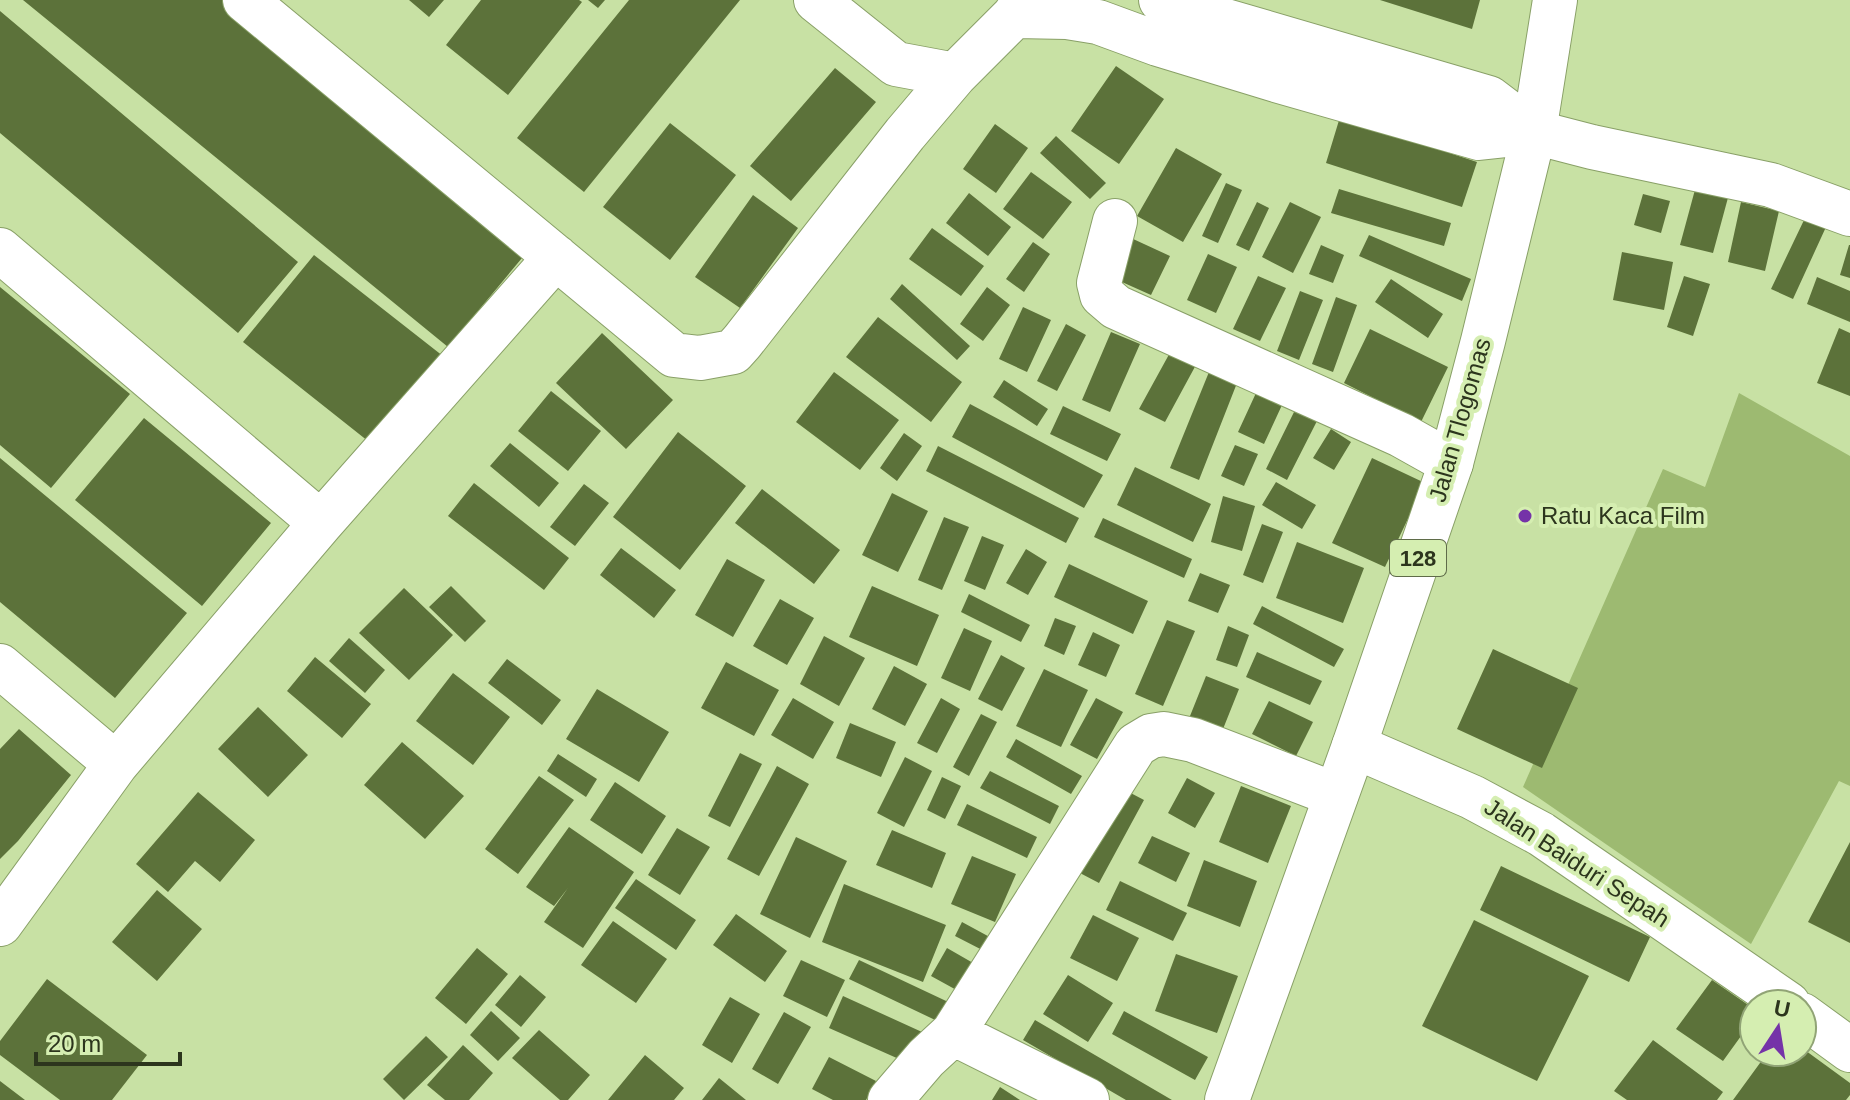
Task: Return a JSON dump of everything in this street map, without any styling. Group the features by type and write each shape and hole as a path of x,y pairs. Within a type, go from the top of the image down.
{"street":[{"path":"245,0 674,355 700,358 733,352 905,134 955,75 1020,8 1098,22 1163,16 1281,60 1489,98 1534,132 1771,185 1850,214"},
{"path":"816,0 896,64 955,75"},
{"name":"Jalan Tlogomas","path":"1227,1100 1451,463 1534,132 1555,0"},
{"path":"896,64 905,134"},
{"path":"1115,221 1099,283 1102,295 1116,307 1401,435 1451,463"},
{"path":"0,250 321,523"},
{"path":"0,924 116,764 321,523 556,257"},
{"path":"0,666 116,764"},
{"path":"890,1100 926,1058 953,1033 1136,745 1151,736 1164,734 1193,740 1336,795"},
{"name":"Jalan Baiduri Sepah","path":"1354,746 1472,797 1541,834 1765,988"},
{"path":"1818,1027 1850,1050"},
{"path":"953,1033 1087,1100"}],"green space":[{"path":"1739,393 1850,456 1850,786 1839,781 1751,944 1523,787 1663,469 1705,487"}],"building":[{"path":"23,0 222,0 527,252 448,347"},
{"path":"409,0 444,0 429,17"},
{"path":"481,0 582,2 508,95 446,45"},
{"path":"588,0 605,0 598,8"},
{"path":"629,0 740,0 584,192 517,138"},
{"path":"1380,0 1480,0 1472,29"},
{"path":"0,11 298,262 238,333 0,133"},
{"path":"1116,66 1164,99 1119,164 1071,131"},
{"path":"835,68 876,102 791,201 750,166"},
{"path":"1340,117 1477,162 1462,207 1326,163"},
{"path":"670,123 736,175 670,260 603,207"},
{"path":"995,124 1028,148 996,193 963,169"},
{"path":"1056,136 1106,183 1090,199 1040,153"},
{"path":"1176,148 1222,174 1183,242 1137,216"},
{"path":"1031,172 1072,202 1043,239 1003,209"},
{"path":"1226,183 1242,190 1218,243 1202,236"},
{"path":"1696,186 1729,194 1713,253 1680,245"},
{"path":"1339,189 1451,223 1444,246 1331,213"},
{"path":"969,193 1011,227 988,256 946,223"},
{"path":"1643,194 1670,201 1661,233 1634,225"},
{"path":"753,195 798,228 740,308 695,277"},
{"path":"1257,202 1269,208 1249,251 1236,245"},
{"path":"1290,202 1321,217 1293,273 1262,257"},
{"path":"1741,202 1779,211 1765,271 1728,262"},
{"path":"1805,218 1826,227 1793,299 1771,289"},
{"path":"932,228 984,266 961,296 909,259"},
{"path":"1369,235 1471,279 1462,301 1359,256"},
{"path":"1131,238 1170,256 1151,295 1113,278"},
{"path":"1033,242 1050,254 1024,292 1006,279"},
{"path":"1321,245 1344,255 1333,283 1309,274"},
{"path":"1850,245 1850,278 1840,275"},
{"path":"1622,252 1673,262 1664,310 1613,300"},
{"path":"1208,254 1237,267 1216,313 1187,300"},
{"path":"314,255 448,360 378,449 243,342"},
{"path":"1258,276 1286,288 1260,341 1233,329"},
{"path":"1684,276 1710,284 1693,336 1667,327"},
{"path":"1817,277 1850,291 1850,322 1807,304"},
{"path":"1391,279 1443,314 1428,338 1375,302"},
{"path":"902,284 970,346 957,360 890,299"},
{"path":"0,287 130,394 51,488 0,445"},
{"path":"987,287 1010,305 983,341 960,324"},
{"path":"1300,291 1323,300 1299,360 1277,351"},
{"path":"1336,297 1357,305 1333,372 1312,364"},
{"path":"1023,307 1051,320 1027,372 999,359"},
{"path":"878,317 962,382 931,422 846,357"},
{"path":"1066,324 1086,335 1057,391 1037,381"},
{"path":"1839,328 1850,333 1850,396 1817,383"},
{"path":"1370,329 1448,367 1421,422 1344,383"},
{"path":"1111,332 1140,344 1110,412 1082,400"},
{"path":"602,333 673,400 626,449 556,383"},
{"path":"1172,349 1197,363 1165,422 1139,409"},
{"path":"834,372 899,420 860,470 796,422"},
{"path":"1209,372 1237,383 1199,480 1170,468"},
{"path":"1004,380 1048,409 1037,426 993,397"},
{"path":"551,391 601,431 568,471 518,431"},
{"path":"1256,393 1282,405 1264,444 1238,432"},
{"path":"970,404 1103,475 1084,508 952,437"},
{"path":"1063,406 1121,434 1107,461 1050,434"},
{"path":"1295,410 1317,421 1287,480 1266,469"},
{"path":"144,418 271,523 202,606 75,500"},
{"path":"1331,429 1351,442 1334,470 1313,458"},
{"path":"678,432 746,486 680,570 613,517"},
{"path":"904,433 922,446 897,481 880,468"},
{"path":"510,443 559,483 539,507 490,466"},
{"path":"1235,445 1258,454 1244,486 1221,476"},
{"path":"938,446 1079,518 1066,543 926,471"},
{"path":"0,458 187,613 115,698 0,602"},
{"path":"1372,458 1425,483 1385,567 1332,543"},
{"path":"1135,467 1211,504 1193,542 1117,505"},
{"path":"1276,482 1316,505 1302,529 1262,505"},
{"path":"474,483 569,558 544,590 448,516"},
{"path":"584,484 609,503 575,546 550,527"},
{"path":"762,489 840,550 814,584 735,523"},
{"path":"892,493 928,511 898,572 862,555"},
{"path":"1223,496 1255,506 1242,551 1211,542"},
{"path":"944,517 969,527 942,590 918,580"},
{"path":"1103,518 1192,559 1184,578 1094,537"},
{"path":"1262,524 1283,532 1263,583 1243,575"},
{"path":"982,536 1004,545 985,590 964,581"},
{"path":"1297,542 1364,568 1343,623 1276,598"},
{"path":"621,548 676,590 654,618 600,575"},
{"path":"1026,549 1047,562 1028,595 1006,583"},
{"path":"727,559 765,580 733,637 695,615"},
{"path":"1069,564 1148,601 1133,634 1054,597"},
{"path":"1200,573 1230,585 1218,613 1188,601"},
{"path":"451,586 486,621 465,642 429,607"},
{"path":"872,586 939,615 917,666 849,637"},
{"path":"404,588 453,635 409,680 359,633"},
{"path":"969,594 1030,625 1021,642 961,612"},
{"path":"780,599 814,618 787,665 753,646"},
{"path":"1262,606 1344,649 1334,667 1253,624"},
{"path":"1055,618 1076,626 1064,655 1044,646"},
{"path":"1167,620 1195,631 1163,706 1135,694"},
{"path":"1228,626 1249,635 1237,667 1216,660"},
{"path":"964,628 992,641 970,691 941,678"},
{"path":"1093,632 1120,645 1106,677 1078,665"},
{"path":"824,636 865,658 839,706 800,684"},
{"path":"349,638 385,670 365,693 329,661"},
{"path":"1493,649 1578,688 1542,768 1457,729"},
{"path":"1257,652 1322,681 1310,705 1246,677"},
{"path":"1001,655 1025,668 1002,711 978,699"},
{"path":"315,657 371,704 342,738 287,691"},
{"path":"507,659 561,700 542,725 488,683"},
{"path":"726,662 779,690 754,736 701,708"},
{"path":"894,666 927,684 905,726 872,709"},
{"path":"1044,669 1088,690 1061,747 1016,726"},
{"path":"453,673 510,717 473,765 416,721"},
{"path":"1206,676 1239,689 1221,734 1188,721"},
{"path":"597,689 669,732 639,782 566,739"},
{"path":"793,698 834,722 813,759 771,735"},
{"path":"941,698 960,709 937,753 917,743"},
{"path":"1096,698 1123,712 1097,759 1070,745"},
{"path":"1269,701 1313,722 1296,756 1252,734"},
{"path":"258,707 308,755 268,797 218,749"},
{"path":"981,714 997,722 969,776 953,767"},
{"path":"850,723 896,742 881,777 836,758"},
{"path":"19,729 71,775 0,859 0,749"},
{"path":"1016,739 1082,776 1071,794 1006,757"},
{"path":"402,742 464,796 425,839 364,785"},
{"path":"740,753 762,764 730,827 708,816"},
{"path":"558,754 597,779 586,797 547,771"},
{"path":"905,757 932,771 904,827 877,813"},
{"path":"777,766 809,784 759,876 727,859"},
{"path":"990,771 1059,806 1050,824 980,788"},
{"path":"539,776 574,800 518,874 485,849"},
{"path":"942,777 961,786 945,819 927,810"},
{"path":"1187,778 1215,793 1195,828 1168,813"},
{"path":"615,782 666,816 642,854 590,820"},
{"path":"1241,786 1291,806 1268,863 1219,842"},
{"path":"1123,789 1144,800 1099,883 1078,872"},
{"path":"198,792 255,840 220,882 195,861 168,892 136,864"},
{"path":"967,804 1037,837 1027,858 957,825"},
{"path":"569,827 634,872 583,948 544,922 568,888 554,906 526,887"},
{"path":"677,828 710,847 680,895 648,875"},
{"path":"892,830 946,853 932,888 876,865"},
{"path":"1152,836 1190,853 1176,882 1138,863"},
{"path":"796,837 847,861 810,938 760,914"},
{"path":"1850,842 1850,943 1808,922"},
{"path":"972,856 1016,874 995,922 951,904"},
{"path":"1204,860 1257,881 1240,927 1187,906"},
{"path":"1501,866 1650,937 1629,982 1480,910"},
{"path":"636,879 696,920 676,950 615,908"},
{"path":"1120,881 1187,913 1173,941 1106,910"},
{"path":"844,884 946,925 923,982 822,942"},
{"path":"157,890 202,929 157,981 112,942"},
{"path":"736,914 787,951 765,982 713,945"},
{"path":"1093,915 1139,938 1117,981 1070,958"},
{"path":"1474,920 1589,976 1537,1081 1422,1026"},
{"path":"613,921 667,959 636,1003 581,965"},
{"path":"962,922 997,941 990,954 955,936"},
{"path":"477,948 508,974 466,1024 435,998"},
{"path":"947,948 987,971 971,998 931,976"},
{"path":"1176,954 1238,976 1217,1033 1155,1011"},
{"path":"801,960 845,980 827,1017 783,996"},
{"path":"859,960 961,1008 952,1028 849,979"},
{"path":"520,975 546,997 521,1027 495,1005"},
{"path":"1068,975 1113,1003 1088,1042 1043,1014"},
{"path":"47,979 147,1055 112,1100 60,1100 0,1055 0,1041"},
{"path":"1712,980 1738,998 1738,1040 1723,1061 1676,1029"},
{"path":"843,996 922,1032 908,1063 829,1028"},
{"path":"730,997 760,1014 732,1063 702,1045"},
{"path":"491,1011 520,1038 498,1061 470,1035"},
{"path":"1124,1011 1208,1057 1195,1080 1112,1034"},
{"path":"784,1012 811,1027 778,1084 752,1069"},
{"path":"1035,1020 1172,1100 1126,1100 1023,1040"},
{"path":"539,1030 590,1075 568,1100 560,1100 512,1058"},
{"path":"426,1036 448,1057 404,1100 383,1079"},
{"path":"1653,1040 1723,1092 1717,1100 1627,1100 1614,1091"},
{"path":"463,1045 493,1073 469,1100 445,1100 427,1085"},
{"path":"645,1055 684,1088 674,1100 608,1100"},
{"path":"829,1057 876,1081 866,1100 833,1100 812,1089"},
{"path":"1818,1060 1850,1083 1850,1095 1846,1100 1733,1100 1756,1068 1818,1068"},
{"path":"719,1078 746,1100 702,1100"},
{"path":"0,1081 25,1100 0,1100"},
{"path":"1000,1087 1020,1100 992,1100"}],"place":[{"name":"Ratu Kaca Film","path":"1525,516"}]}
